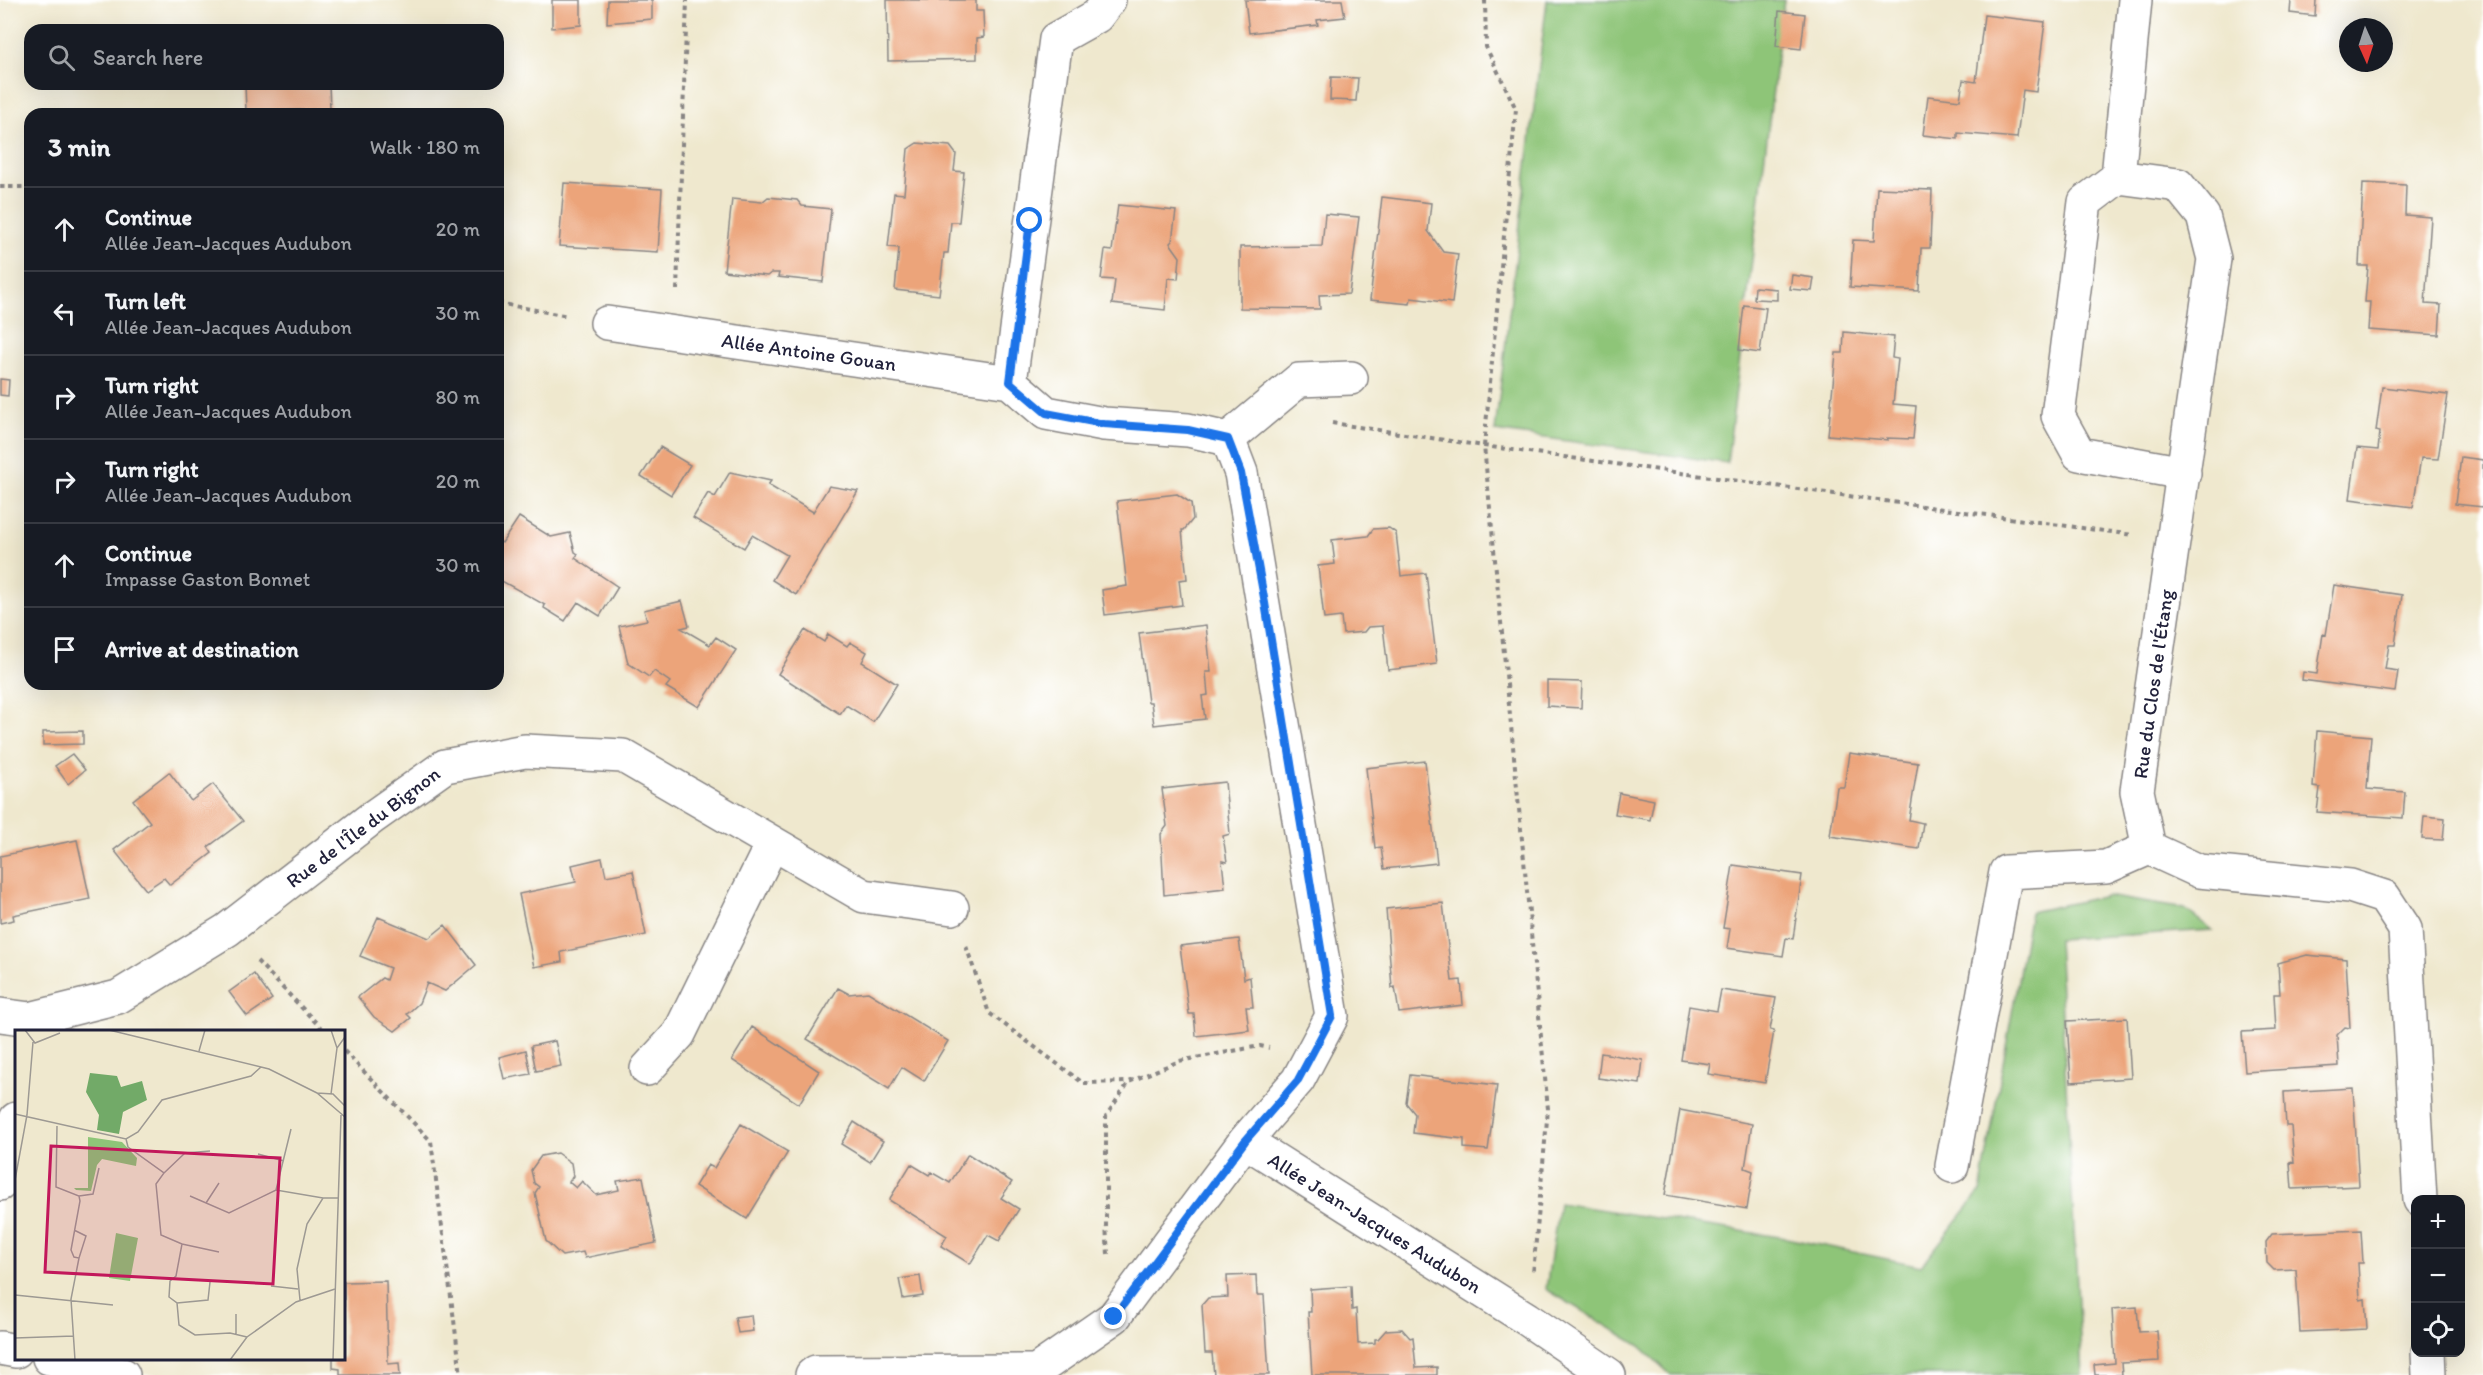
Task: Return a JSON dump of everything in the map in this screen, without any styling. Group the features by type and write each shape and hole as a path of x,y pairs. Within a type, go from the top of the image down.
{"street":[{"path":"1109,0 1097,16 1056,39 1010,382 1046,413 1104,424 1188,430 1228,439 1299,380 1351,378"},
{"path":"2135,0 2118,177 2085,202 2058,416 2079,454 2184,472"},
{"name":"Rue du Clos de l'Étang","path":"2118,177 2178,185 2203,216 2214,258 2138,791 2149,848"},
{"name":"Allée Antoine Gouan","path":"607,323 1010,382"},
{"name":"Allée Jean-Jacques Audubon","path":"1228,439 1241,473 1263,593 1332,1016 1298,1080 1245,1141 1527,1319 1609,1375"},
{"name":"Rue de l'Île du Bignon","path":"19,1022 118,997 228,930 373,817 445,766 525,751 623,756 864,896 952,908"},
{"path":"647,1069 679,1034 772,844"},
{"path":"1952,1166 2006,872 2106,867 2149,848 2199,871 2350,886 2384,897 2405,929 2420,1195"},
{"path":"0,1184 15,1123"},
{"path":"812,1375 816,1372 1036,1371 1114,1317 1245,1141"},
{"path":"0,1348 15,1351"},
{"path":"2428,1357 2429,1375"},
{"path":"54,1360 123,1375"}],"path":[{"path":"676,333 687,0"},
{"path":"1485,0 1486,47 1516,109 1484,446 1548,1109 1539,1219 1527,1319"},
{"path":"0,187 24,188"},
{"path":"504,304 607,323"},
{"path":"1331,423 2174,541"},
{"path":"952,908 989,1013 1083,1083 1129,1083 1179,1061 1260,1046 1311,1058"},
{"path":"228,930 323,1030"},
{"path":"345,1052 431,1141 460,1375"},
{"path":"1114,1317 1106,1226 1106,1116 1129,1083"}],"green space":[{"path":"1547,0 1784,0 1727,463 1495,431"},
{"path":"2106,896 2185,909 2212,930 2058,939 2082,1375 1671,1375 1640,1346 1546,1289 1559,1203 1786,1238 1921,1266 1980,1192 2030,912"}],"building":[{"path":"552,0 581,0 581,25 552,28"},
{"path":"608,0 652,0 652,19 607,23"},
{"path":"887,0 976,0 976,11 983,11 984,37 977,38 977,59 888,61"},
{"path":"1245,0 1342,0 1345,17 1317,20 1318,25 1249,33"},
{"path":"2291,0 2316,0 2315,16 2290,13"},
{"path":"1779,11 1805,14 1801,49 1776,46"},
{"path":"1984,15 2045,22 2036,92 2023,90 2017,138 1958,133 1958,139 1923,135 1928,96 1960,100 1963,80 1976,82"},
{"path":"1331,77 1358,78 1356,101 1330,100"},
{"path":"245,90 329,90 330,108 246,108"},
{"path":"917,143 950,146 956,154 954,171 964,172 959,222 951,222 948,253 944,253 939,295 895,290 899,248 888,247 894,193 904,194 908,149"},
{"path":"564,183 662,189 658,252 559,246"},
{"path":"2363,183 2406,185 2405,215 2431,217 2425,304 2441,305 2439,335 2368,330 2370,302 2365,302 2368,266 2359,266"},
{"path":"1877,188 1932,190 1930,248 1921,248 1919,291 1850,287 1853,240 1874,241"},
{"path":"768,197 797,200 802,206 831,209 823,282 778,277 779,273 771,273 767,276 724,271 732,199 762,202"},
{"path":"1382,197 1431,203 1428,231 1443,252 1458,254 1452,303 1411,298 1410,304 1370,300"},
{"path":"1118,205 1176,211 1170,243 1180,257 1178,279 1168,278 1165,310 1112,304 1115,280 1101,279 1105,250 1112,251"},
{"path":"1325,214 1359,217 1349,294 1319,295 1320,309 1240,308 1240,247 1322,246"},
{"path":"1792,275 1814,278 1812,291 1790,289"},
{"path":"1755,287 1777,289 1777,300 1754,299"},
{"path":"1744,305 1766,308 1760,353 1739,350"},
{"path":"1844,332 1894,337 1892,358 1898,359 1893,404 1916,406 1913,439 1887,438 1888,440 1828,435 1836,353 1843,353"},
{"path":"0,379 9,380 8,396 0,395"},
{"path":"2382,387 2448,395 2438,459 2421,458 2413,507 2350,499 2357,448 2378,450 2380,432 2376,431"},
{"path":"660,447 690,465 671,495 641,476"},
{"path":"2461,457 2483,460 2483,507 2455,504"},
{"path":"730,472 771,481 768,485 813,512 829,486 858,491 796,595 772,580 787,555 752,535 744,548 693,518 708,493 715,497"},
{"path":"1177,494 1191,503 1193,519 1182,530 1187,579 1179,580 1182,605 1105,615 1102,590 1127,586 1117,501"},
{"path":"519,517 551,537 570,533 575,552 578,554 575,558 618,587 600,616 578,602 565,621 544,608 545,605 504,582 504,540"},
{"path":"1389,528 1396,533 1401,576 1426,573 1437,664 1388,670 1383,626 1368,627 1364,632 1343,634 1341,617 1324,619 1318,566 1335,564 1332,540 1368,536 1373,529"},
{"path":"2334,585 2402,595 2395,645 2389,645 2385,669 2398,671 2395,692 2302,680 2303,672 2317,674"},
{"path":"682,601 689,626 681,628 710,645 716,637 736,650 699,707 666,687 670,682 654,671 649,677 628,663 619,626 647,620 644,610"},
{"path":"1206,625 1211,672 1206,672 1208,695 1202,696 1205,719 1154,725 1151,702 1148,702 1139,633"},
{"path":"805,630 824,642 828,634 847,646 850,642 867,652 862,662 897,684 873,722 846,705 840,714 778,674"},
{"path":"1547,681 1582,682 1581,708 1547,706"},
{"path":"83,731 83,744 43,745 43,732"},
{"path":"2317,731 2371,736 2367,789 2405,792 2403,818 2317,812 2320,788 2313,787"},
{"path":"1849,753 1918,763 1909,820 1923,823 1919,849 1830,836 1837,787 1844,787"},
{"path":"72,754 85,770 68,784 55,766"},
{"path":"1425,761 1437,863 1384,869 1381,847 1375,848 1366,768"},
{"path":"169,772 191,801 213,784 243,821 208,847 212,853 170,885 164,878 146,890 114,850 150,822 133,800"},
{"path":"1225,782 1230,834 1223,836 1227,862 1222,861 1225,888 1164,895 1161,834 1167,826 1162,789"},
{"path":"1619,793 1654,800 1650,820 1615,814"},
{"path":"2424,816 2445,818 2443,840 2422,839"},
{"path":"77,840 90,899 13,915 14,920 0,923 0,856"},
{"path":"602,858 606,876 633,871 646,935 561,952 562,962 534,967 519,894 576,882 572,865"},
{"path":"1733,865 1802,875 1793,939 1786,938 1783,956 1727,948 1730,929 1723,928"},
{"path":"1443,903 1452,981 1461,980 1463,1005 1399,1013 1395,987 1392,988 1386,909"},
{"path":"378,917 429,938 445,925 476,965 445,991 427,983 419,1003 407,1014 411,1018 395,1031 374,1017 358,997 382,978 386,980 390,968 360,956"},
{"path":"1239,939 1244,979 1250,977 1253,1007 1246,1007 1249,1030 1196,1036 1194,1014 1189,1014 1180,946"},
{"path":"2307,955 2346,959 2350,1028 2345,1027 2337,1035 2339,1066 2245,1072 2242,1032 2276,1030 2274,994 2280,994 2278,963"},
{"path":"254,974 272,999 247,1016 229,992"},
{"path":"838,988 849,994 868,992 948,1041 924,1081 902,1067 889,1089 807,1039"},
{"path":"1721,990 1776,998 1770,1030 1774,1031 1765,1083 1708,1074 1710,1064 1681,1060 1689,1006 1717,1011"},
{"path":"2127,1018 2131,1078 2071,1082 2067,1021"},
{"path":"752,1027 819,1071 799,1104 732,1060"},
{"path":"555,1041 561,1066 536,1071 531,1046"},
{"path":"526,1050 531,1074 504,1079 499,1057"},
{"path":"1601,1053 1643,1060 1640,1084 1598,1078"},
{"path":"1410,1075 1497,1085 1488,1150 1464,1148 1464,1139 1413,1133 1415,1114 1406,1103"},
{"path":"2353,1088 2359,1186 2292,1189 2290,1162 2294,1163 2291,1126 2286,1126 2284,1092"},
{"path":"1680,1110 1752,1124 1745,1168 1753,1171 1747,1209 1665,1195"},
{"path":"854,1122 883,1141 870,1162 841,1144"},
{"path":"741,1124 788,1152 747,1219 695,1186 708,1165 714,1168"},
{"path":"557,1153 571,1163 573,1176 569,1182 576,1188 582,1181 596,1195 619,1190 617,1181 643,1177 656,1243 585,1258 583,1252 562,1256 546,1241 535,1193 539,1187 534,1183 531,1170 541,1156"},
{"path":"968,1154 1012,1182 1001,1198 1019,1209 999,1241 988,1235 970,1264 941,1246 947,1236 889,1200 911,1164 929,1175 931,1172 950,1183"},
{"path":"2361,1230 2363,1263 2358,1263 2360,1300 2365,1299 2367,1329 2300,1332 2296,1269 2274,1270 2267,1263 2266,1242 2272,1234"},
{"path":"1256,1275 1257,1295 1264,1295 1269,1375 1214,1375 1212,1353 1205,1353 1202,1305 1208,1298 1228,1297 1227,1276"},
{"path":"920,1276 923,1296 903,1299 899,1279"},
{"path":"386,1281 388,1364 399,1363 400,1375 340,1375 340,1369 333,1368 333,1360 345,1360 345,1282"},
{"path":"1351,1286 1352,1310 1356,1309 1358,1344 1375,1343 1375,1339 1378,1339 1386,1330 1402,1329 1410,1338 1413,1337 1416,1368 1437,1367 1437,1375 1312,1375 1308,1312 1311,1312 1310,1289"},
{"path":"2137,1307 2139,1332 2157,1331 2159,1361 2121,1363 2122,1375 2095,1375 2094,1365 2115,1363 2112,1309"},
{"path":"751,1315 753,1331 738,1333 735,1317"}],"route":[{"path":"1030,221 1010,382 1046,413 1104,424 1188,430 1228,439 1241,473 1265,603 1332,1016 1298,1080 1245,1141 1114,1317"}]}
